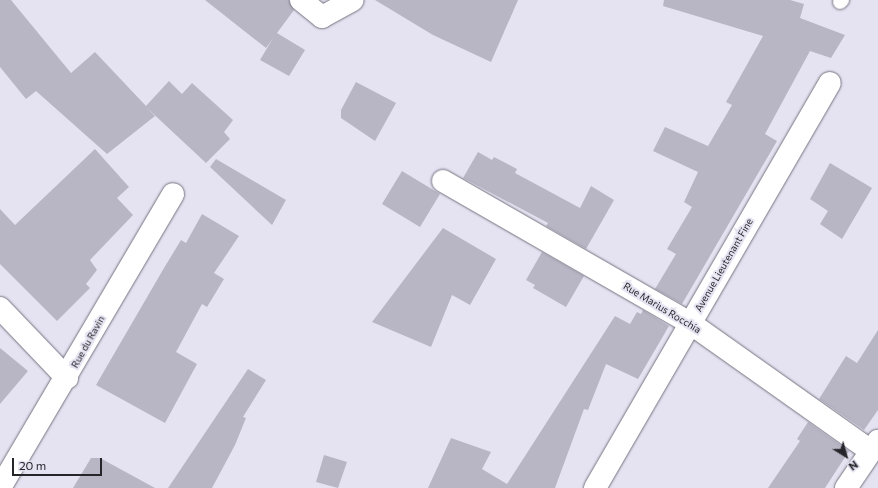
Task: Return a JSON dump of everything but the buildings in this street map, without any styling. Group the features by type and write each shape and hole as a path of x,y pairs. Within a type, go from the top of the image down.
{"street":[{"path":"301,0 322,17 353,0"},
{"name":"Avenue Lieutenant Fine","path":"595,488 830,83"},
{"name":"Rue Marius Rocchia","path":"443,181 690,323 875,446"},
{"name":"Rue du Ravin","path":"0,488 67,378 173,194"},
{"path":"0,308 67,378"},
{"path":"846,488 875,446"}]}
